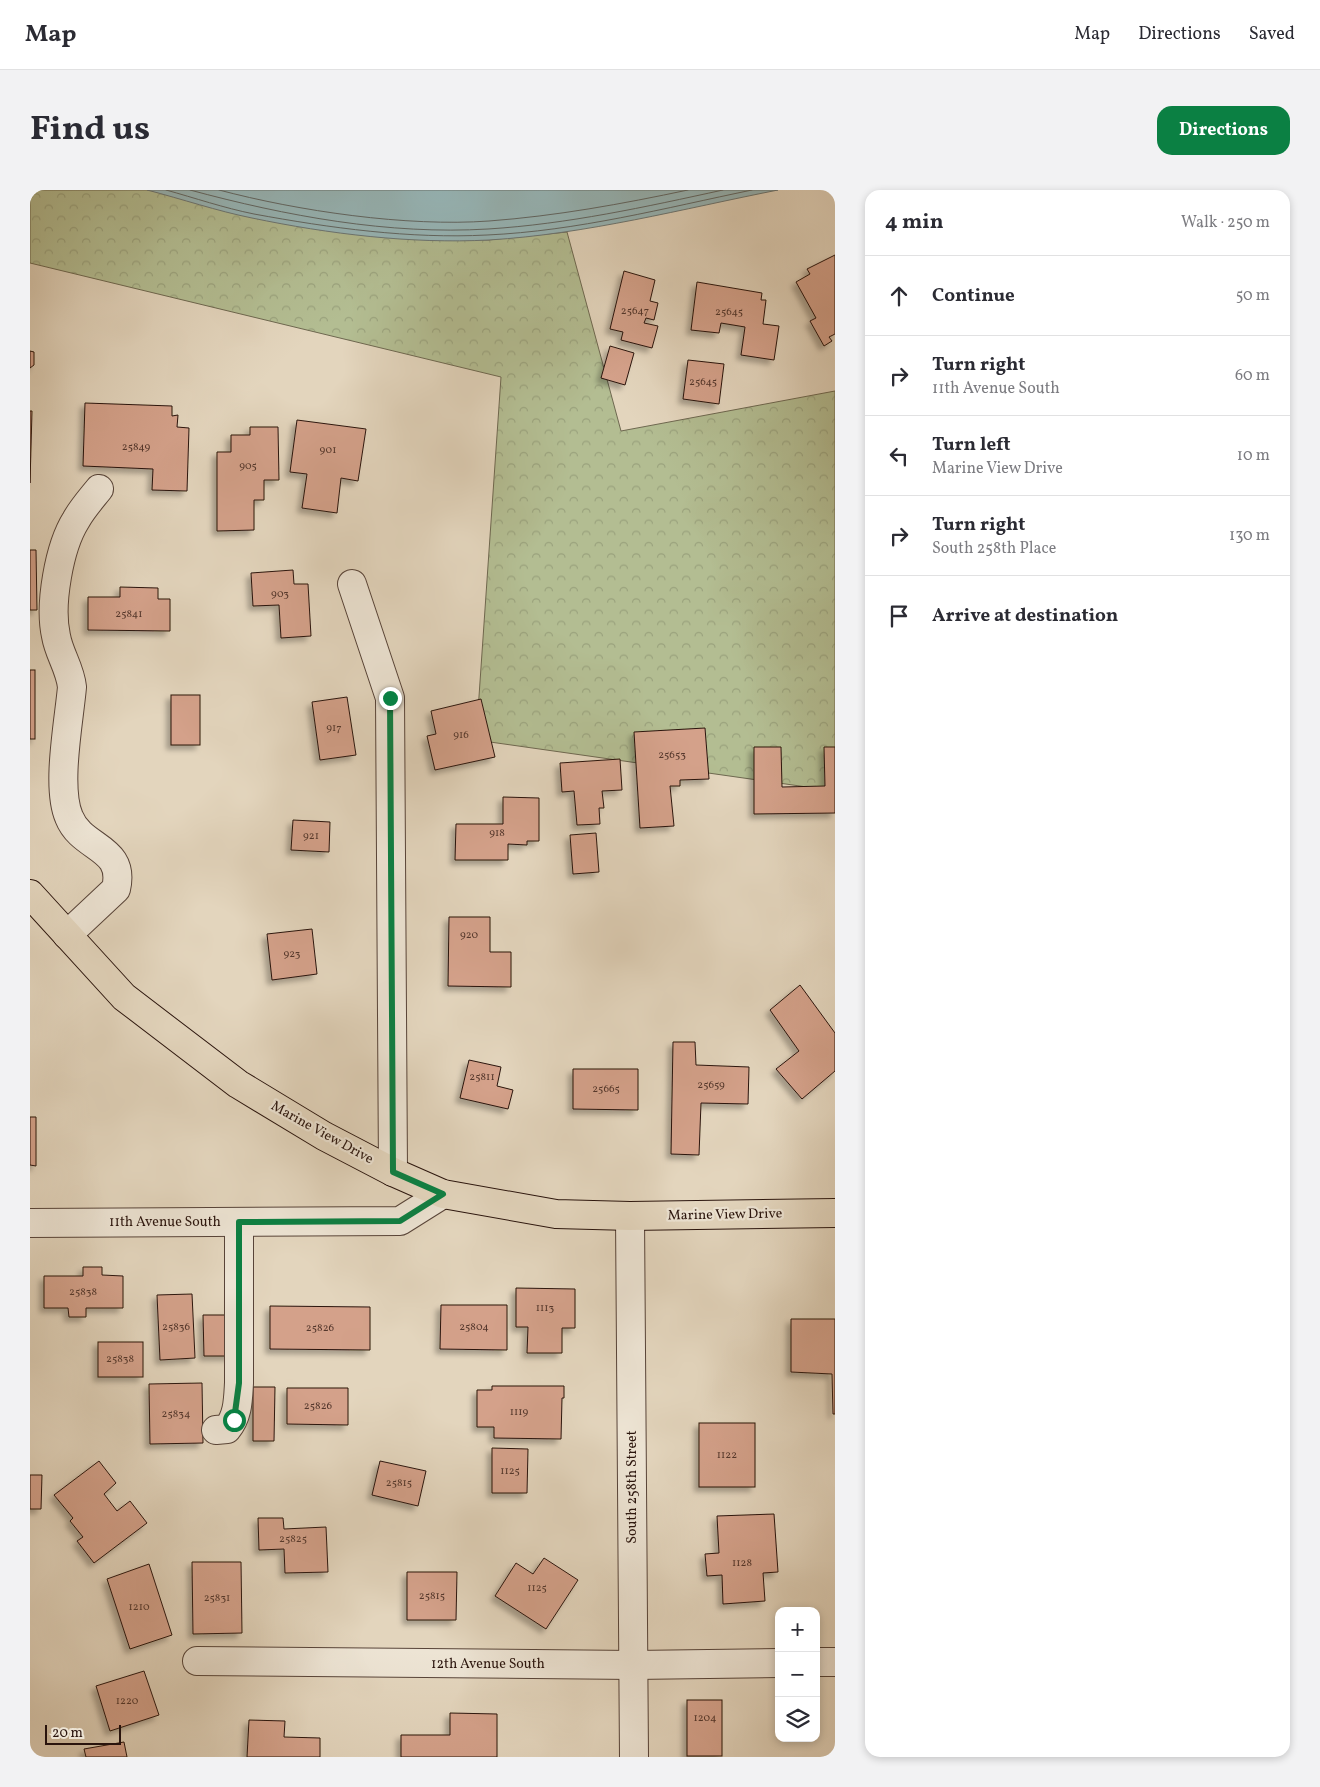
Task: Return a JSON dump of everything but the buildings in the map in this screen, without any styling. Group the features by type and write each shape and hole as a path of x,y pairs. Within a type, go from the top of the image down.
{"main road":[{"name":"Marine View Drive","path":"30,894 124,997 238,1084 324,1136 393,1172 443,1194 556,1214 630,1216 835,1213"}],"street":[{"path":"67,935 116,889 118,879 118,869 112,858 78,832 69,819 64,802 64,779 72,687 70,672 56,636 54,610 57,577 75,521 98,489"},
{"path":"352,584 390,698 393,1172"},
{"name":"11th Avenue South","path":"30,1223 400,1221 443,1194"},
{"name":"South 258th Street","path":"630,1216 634,1757"},
{"path":"216,1430 228,1429 234,1420 237,1404 239,1383 239,1222"},
{"name":"12th Avenue South","path":"197,1662 634,1665 775,1663"},
{"path":"820,1662 835,1662"}],"green space":[{"path":"30,190 149,190 364,235 429,240 488,240 567,232 621,431 835,391 835,791 476,740 501,377 30,263"}],"water":[{"path":"147,190 778,190 598,227 526,237 430,241 340,233 281,224 239,215"}],"route":[{"path":"234,1420 239,1383 239,1222 400,1221 443,1194 393,1172 390,698"}]}
